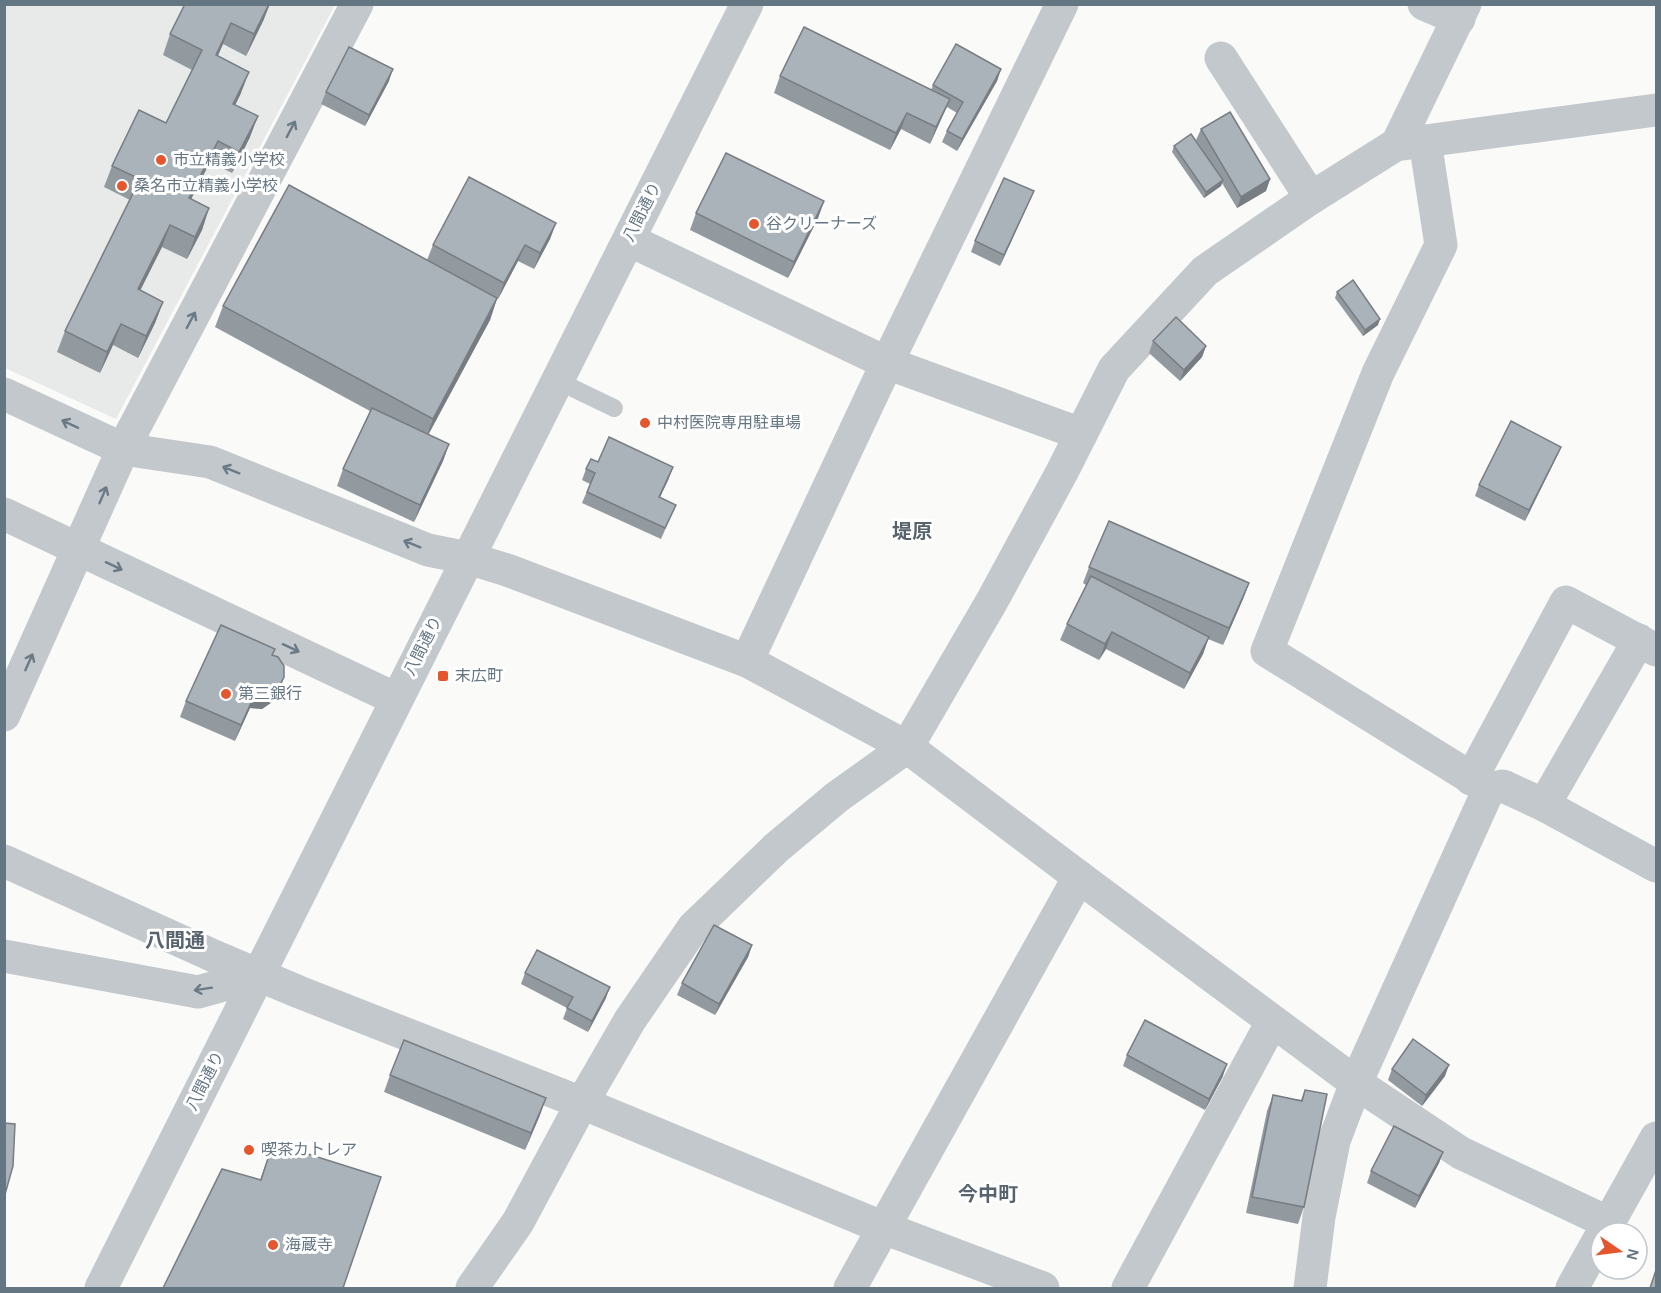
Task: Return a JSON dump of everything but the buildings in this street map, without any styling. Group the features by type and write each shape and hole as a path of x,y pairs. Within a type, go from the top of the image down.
{"street":[{"path":"4,715 123,449 357,4"},
{"name":"八間通り","path":"101,1288 747,4"},
{"path":"747,661 887,363 1062,4"},
{"path":"1424,4 1462,12 1411,143 1441,245 1378,373 1267,651 1480,784 1503,786 1544,805 1656,866"},
{"path":"1221,58 1311,198"},
{"path":"472,1288 518,1222 630,1020 693,928 776,848 837,796 907,747 992,601 1114,369 1205,271 1311,198 1411,143 1656,110"},
{"path":"629,240 887,363 1081,434"},
{"path":"4,394 123,449 210,462 428,550 468,558 507,570 747,661 907,747 1079,878 1356,1083 1461,1153 1589,1223"},
{"path":"4,514 396,699"},
{"path":"1310,1288 1319,1217 1334,1141 1480,784 1566,602 1648,645 1544,805"},
{"path":"4,861 299,992 582,1103 884,1227 1043,1288"},
{"path":"850,1288 1079,878"},
{"path":"4,956 198,992 260,975"},
{"path":"1128,1288 1272,1022"},
{"path":"1610,1221 1656,1138"},
{"path":"1572,1288 1589,1258"}],"lane":[{"path":"558,381 614,408"}],"shaded area":[{"name":"桑名市立精義小学校","path":"5,5 335,5 116,419 5,368"}],"place":[{"name":"市立精義小学校","path":"161,160"},
{"name":"桑名市立精義小学校","path":"122,186"},
{"name":"谷クリーナーズ","path":"754,224"},
{"name":"中村医院専用駐車場","path":"645,423"},
{"name":"末広町","path":"443,676"},
{"name":"第三銀行","path":"226,694"},
{"name":"喫茶カトレア","path":"249,1150"},
{"name":"海蔵寺","path":"273,1245"}],"district":[{"name":"堤原","path":"912,532"},
{"name":"八間通","path":"175,941"},
{"name":"今中町","path":"988,1195"}]}
